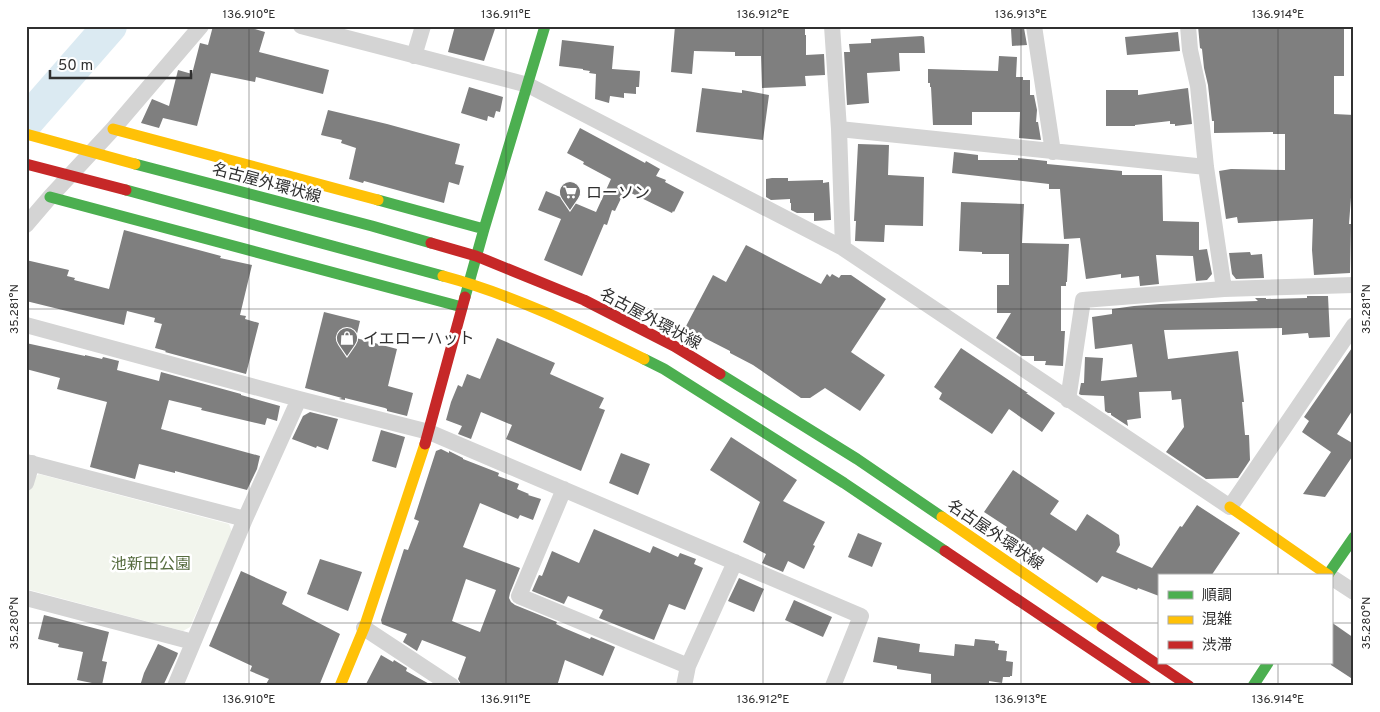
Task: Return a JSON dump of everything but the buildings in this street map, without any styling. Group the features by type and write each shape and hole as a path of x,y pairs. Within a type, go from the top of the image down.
{"main road":[{"path":"340,686 364,628 429,432 476,256 545,26"},
{"path":"113,129 484,229"},
{"name":"名古屋外環状線","path":"26,134 372,226 476,256 584,300 674,346 857,459 1189,686"},
{"path":"26,164 469,282 572,324 664,369 844,483 1146,686"},
{"path":"50,197 462,307"},
{"path":"1230,507 1326,574"},
{"path":"1330,574 1354,537"},
{"path":"1253,686 1267,664"}],"street":[{"path":"26,225 113,129 202,26"},
{"path":"300,26 528,85 843,248 1230,507 1354,325"},
{"path":"414,56 423,26"},
{"path":"832,26 839,130 843,248"},
{"path":"1034,26 1053,152"},
{"path":"1188,26 1190,50 1198,86 1206,167 1224,289"},
{"path":"839,130 1206,167"},
{"path":"1068,400 1083,300 1224,289 1354,285"},
{"path":"26,325 429,432 861,616 834,686"},
{"path":"176,686 245,519 299,399"},
{"path":"26,483 29,463 245,519"},
{"path":"564,489 519,596 688,666"},
{"path":"684,686 688,666 734,562"},
{"path":"1332,578 1354,592"},
{"path":"26,598 193,642"},
{"path":"364,628 452,686"}],"green space":[{"name":"池新田公園","path":"39,474 229,524 232,532 190,627 183,631 26,589 26,500 31,480"}],"waterway":[{"path":"26,122 110,26"}],"traffic: fast":[{"path":"465,297 545,26"},
{"path":"135,164 431,243"},
{"path":"126,190 443,276"},
{"path":"50,197 462,307"},
{"path":"378,200 484,229"},
{"path":"644,359 664,369 844,483 945,551"},
{"path":"720,374 857,459 942,517"},
{"path":"1328,574 1354,537"},
{"path":"1253,686 1267,664"}],"traffic: slow":[{"path":"113,129 378,200"},
{"path":"26,134 135,164"},
{"path":"443,276 521,302 644,359"},
{"path":"340,686 364,628 425,444"},
{"path":"1230,507 1327,574"},
{"path":"942,517 1102,627"}],"traffic: jam":[{"path":"26,164 126,190"},
{"path":"431,243 476,256 584,300 674,346 720,374"},
{"path":"425,444 465,297"},
{"path":"945,551 1146,686"},
{"path":"1102,627 1189,686"}],"place":[{"name":"ローソン","path":"570,211"},
{"name":"イエローハット","path":"347,357"}]}
